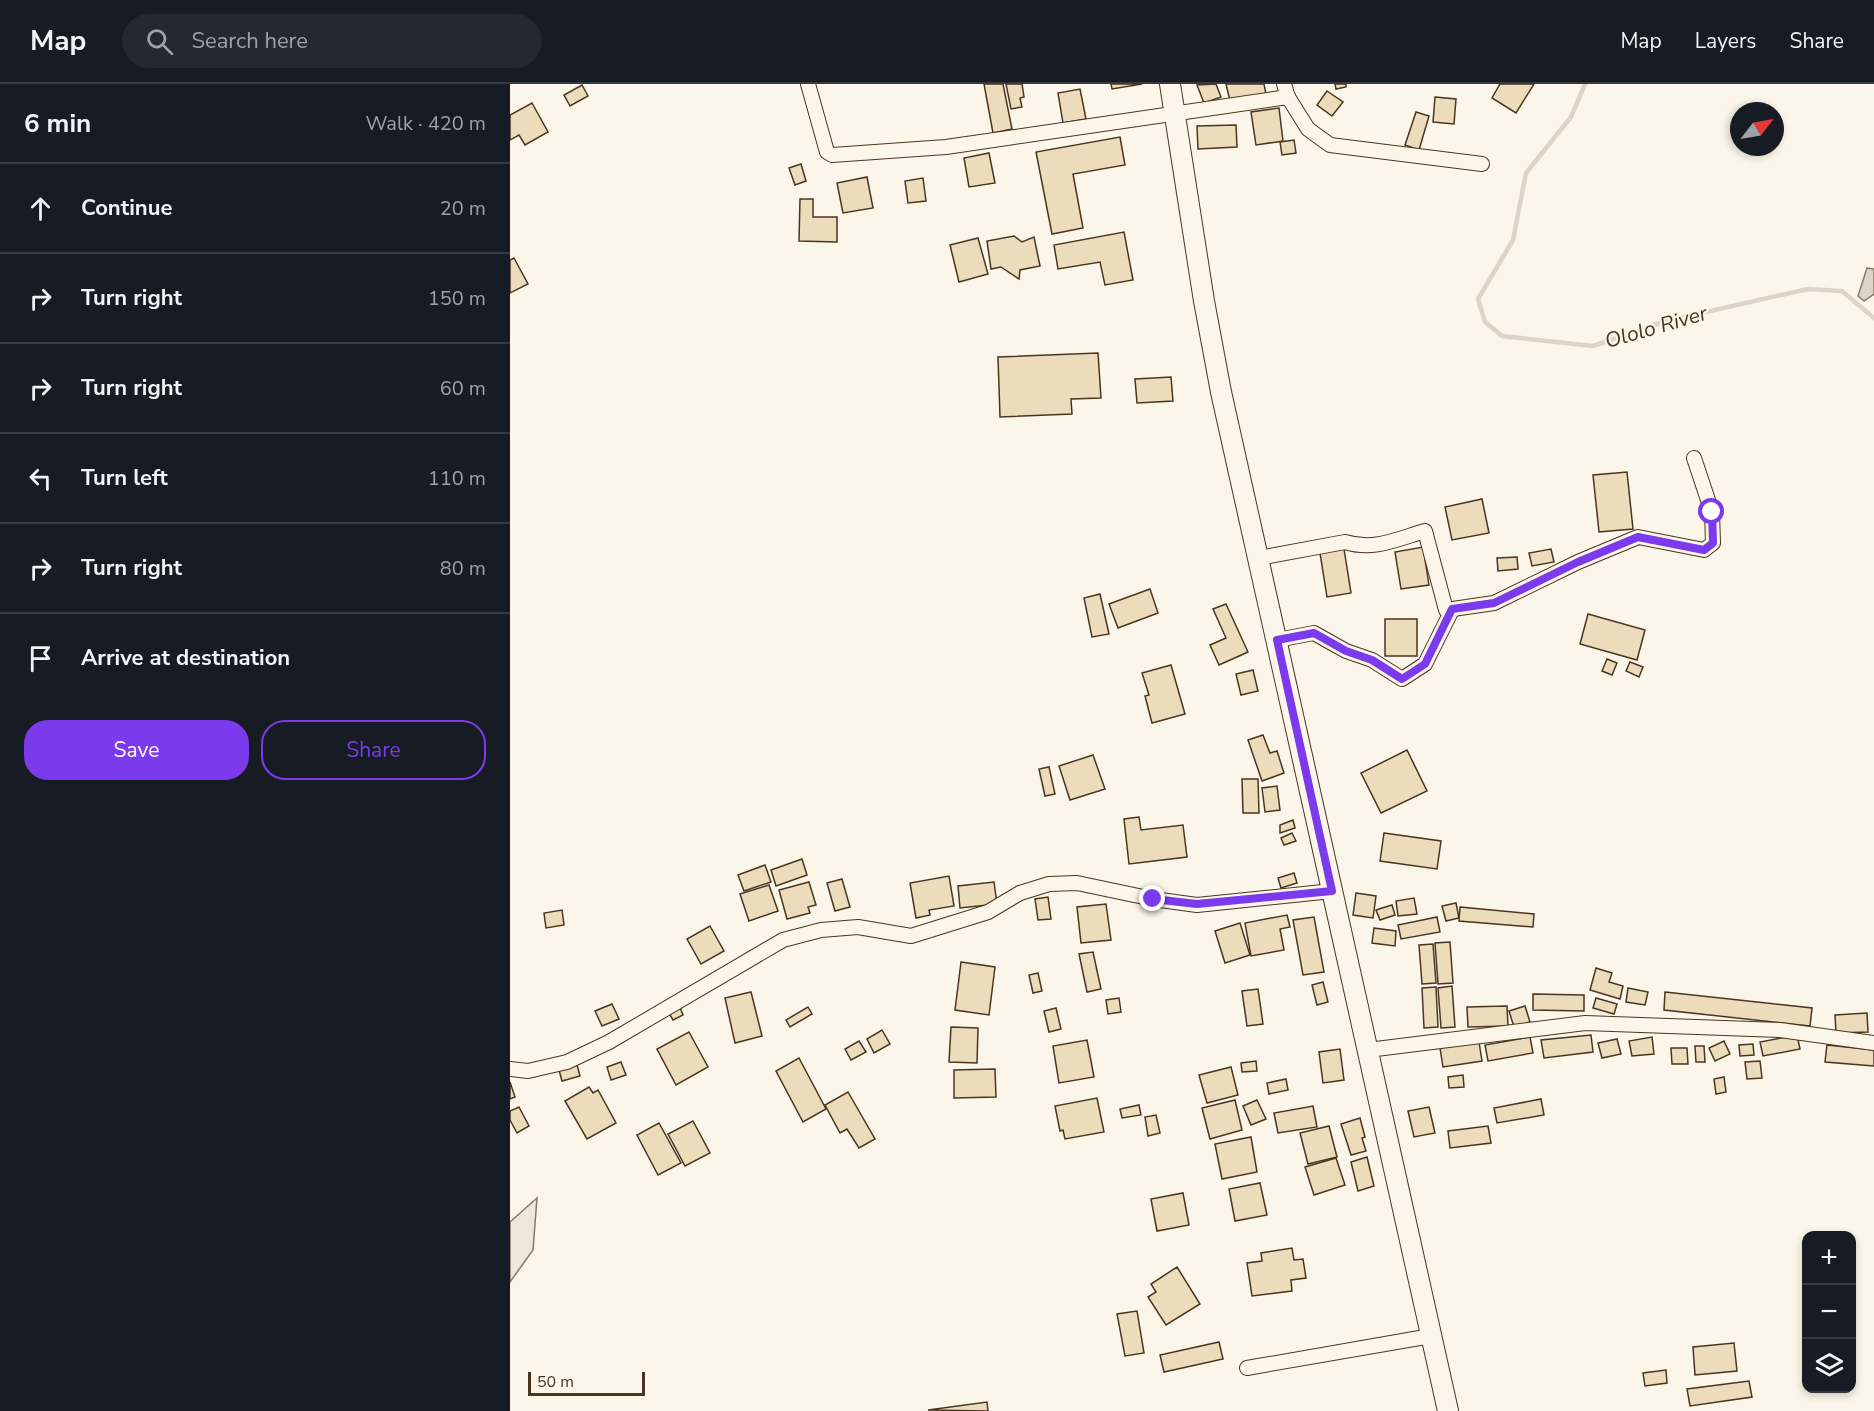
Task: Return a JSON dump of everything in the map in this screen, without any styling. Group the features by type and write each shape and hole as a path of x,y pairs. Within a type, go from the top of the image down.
{"main road":[{"path":"1170,84 1204,301 1221,392 1448,1411"}],"street":[{"path":"808,84 827,152 832,155 946,147 1175,113 1286,91 1308,129 1330,145 1482,164"},
{"path":"1259,558 1345,542 1358,546 1372,546 1425,531 1446,610 1494,603 1578,562 1638,537 1704,550 1713,543 1712,512 1694,458"},
{"path":"1277,640 1314,633 1346,651 1372,660 1402,679 1425,664 1452,609"},
{"path":"510,1070 528,1071 567,1062 609,1042 783,940 821,930 858,927 911,936 988,912 1020,893 1048,884 1077,883 1153,899 1197,904 1332,891"},
{"path":"1368,1050 1585,1023 1780,1030 1874,1043"},
{"path":"1247,1368 1431,1336"}],"shaded area":[{"path":"1867,268 1874,269 1874,294 1864,301 1858,296"},
{"path":"537,1198 533,1250 510,1282 510,1222"}],"building":[{"path":"984,84 1003,84 1012,129 993,133"},
{"path":"1006,84 1022,84 1024,97 1020,98 1022,107 1011,109"},
{"path":"1111,84 1142,84 1112,89"},
{"path":"1216,84 1221,97 1204,103 1197,85"},
{"path":"1226,84 1264,84 1266,94 1230,101"},
{"path":"1335,84 1346,84 1346,87 1336,89"},
{"path":"1500,84 1534,84 1516,113 1492,98"},
{"path":"582,85 588,96 570,106 564,95"},
{"path":"1080,89 1086,119 1063,123 1058,93"},
{"path":"1327,91 1343,102 1332,116 1317,105"},
{"path":"1435,97 1456,99 1454,124 1433,122"},
{"path":"532,103 548,132 525,145 519,135 510,140 510,115"},
{"path":"1279,108 1283,141 1256,145 1251,112"},
{"path":"1416,112 1429,116 1419,150 1405,145"},
{"path":"1236,125 1237,147 1198,149 1197,126"},
{"path":"1120,137 1125,165 1073,174 1083,228 1052,234 1036,152"},
{"path":"1294,140 1296,153 1282,155 1280,142"},
{"path":"989,153 995,183 969,187 964,158"},
{"path":"801,164 806,181 795,185 789,168"},
{"path":"867,177 873,208 843,213 837,183"},
{"path":"923,178 926,201 908,203 905,181"},
{"path":"800,199 813,199 813,217 837,217 837,242 799,241"},
{"path":"1124,232 1133,280 1105,285 1100,262 1058,269 1054,245"},
{"path":"1014,236 1022,242 1034,237 1040,266 1020,270 1019,279 1001,267 991,269 987,241"},
{"path":"978,238 988,274 959,282 950,245"},
{"path":"514,258 528,284 510,293 510,260"},
{"path":"1098,353 1101,398 1071,399 1072,414 1000,417 998,357"},
{"path":"1171,377 1173,401 1137,403 1135,379"},
{"path":"1627,472 1633,529 1599,532 1593,475"},
{"path":"1482,499 1489,533 1452,540 1445,507"},
{"path":"1423,547 1429,585 1401,589 1395,552"},
{"path":"1344,549 1351,593 1327,597 1320,553"},
{"path":"1551,549 1554,562 1532,566 1529,553"},
{"path":"1517,557 1518,569 1498,571 1497,558"},
{"path":"1150,589 1158,613 1118,628 1109,604"},
{"path":"1100,594 1109,634 1092,637 1084,598"},
{"path":"1226,604 1248,652 1219,665 1210,645 1226,638 1213,609"},
{"path":"1588,614 1645,630 1637,660 1580,644"},
{"path":"1385,619 1417,619 1417,656 1385,656"},
{"path":"1607,659 1617,663 1612,675 1602,671"},
{"path":"1630,662 1643,667 1639,677 1626,671"},
{"path":"1171,665 1185,714 1152,723 1145,696 1149,695 1142,673"},
{"path":"1253,670 1258,691 1241,695 1236,674"},
{"path":"1263,735 1270,753 1277,751 1284,773 1262,781 1248,740"},
{"path":"1407,750 1427,791 1381,813 1361,773"},
{"path":"1093,755 1105,789 1070,800 1059,766"},
{"path":"1049,767 1055,794 1045,796 1039,769"},
{"path":"1242,779 1258,779 1259,813 1243,813"},
{"path":"1277,786 1280,810 1265,812 1262,788"},
{"path":"1139,817 1141,830 1183,825 1187,857 1129,864 1124,819"},
{"path":"1293,820 1295,828 1280,833 1280,825"},
{"path":"1292,833 1296,841 1284,845 1281,838"},
{"path":"1384,833 1441,841 1437,869 1380,861"},
{"path":"802,859 807,875 776,886 771,870"},
{"path":"765,865 771,882 744,891 738,875"},
{"path":"1294,873 1297,883 1281,888 1278,878"},
{"path":"949,876 954,906 929,910 930,915 916,918 910,883"},
{"path":"842,879 850,907 835,911 827,883"},
{"path":"809,882 816,905 808,907 810,913 787,919 779,890"},
{"path":"994,882 997,904 960,908 958,886"},
{"path":"769,885 778,911 749,921 740,894"},
{"path":"1356,893 1376,896 1373,918 1353,915"},
{"path":"1048,897 1051,919 1038,920 1035,899"},
{"path":"1414,898 1417,914 1398,916 1396,901"},
{"path":"1456,903 1459,918 1446,921 1442,906"},
{"path":"1106,904 1111,940 1081,943 1077,907"},
{"path":"1392,905 1395,915 1380,920 1376,910"},
{"path":"1460,907 1534,914 1533,927 1459,921"},
{"path":"562,910 564,925 546,928 544,913"},
{"path":"1287,915 1290,927 1280,929 1284,950 1251,956 1245,923"},
{"path":"1314,917 1324,972 1303,975 1293,920"},
{"path":"1437,917 1440,932 1401,939 1398,925"},
{"path":"1240,923 1250,955 1225,963 1215,931"},
{"path":"710,926 724,951 701,964 687,939"},
{"path":"1374,928 1396,931 1395,946 1372,943"},
{"path":"1450,942 1453,983 1438,984 1435,943"},
{"path":"1433,944 1436,983 1422,984 1419,945"},
{"path":"1093,952 1101,989 1087,992 1079,954"},
{"path":"961,962 995,967 989,1015 955,1010"},
{"path":"1596,968 1612,973 1609,982 1623,986 1620,999 1590,990"},
{"path":"1038,973 1042,991 1033,993 1029,975"},
{"path":"1323,982 1328,1002 1317,1005 1312,985"},
{"path":"1452,986 1455,1027 1441,1028 1438,988"},
{"path":"1436,987 1438,1027 1424,1028 1422,988"},
{"path":"1628,988 1648,992 1645,1005 1626,1002"},
{"path":"1258,989 1263,1024 1247,1026 1242,991"},
{"path":"751,992 762,1036 735,1043 725,998"},
{"path":"1665,992 1812,1008 1810,1026 1664,1010"},
{"path":"1533,994 1584,995 1584,1011 1533,1010"},
{"path":"1119,998 1121,1012 1108,1014 1106,1000"},
{"path":"1596,998 1617,1004 1614,1014 1593,1008"},
{"path":"612,1004 619,1019 602,1026 595,1011"},
{"path":"679,1005 683,1015 673,1020 668,1011"},
{"path":"1507,1006 1508,1026 1468,1027 1467,1007"},
{"path":"1525,1006 1530,1022 1514,1027 1509,1011"},
{"path":"808,1007 812,1014 790,1027 786,1020"},
{"path":"1056,1008 1061,1029 1049,1032 1044,1011"},
{"path":"1867,1013 1868,1032 1836,1033 1835,1015"},
{"path":"951,1027 978,1028 977,1063 949,1062"},
{"path":"882,1030 890,1044 874,1053 867,1039"},
{"path":"689,1032 708,1067 676,1085 657,1049"},
{"path":"1591,1035 1593,1052 1544,1058 1541,1040"},
{"path":"1797,1035 1800,1049 1763,1056 1760,1042"},
{"path":"1530,1037 1533,1053 1488,1061 1485,1045"},
{"path":"1652,1037 1654,1054 1632,1056 1629,1041"},
{"path":"1617,1039 1621,1054 1602,1058 1598,1043"},
{"path":"1087,1040 1094,1077 1059,1083 1053,1046"},
{"path":"859,1041 866,1052 851,1060 845,1049"},
{"path":"1724,1041 1730,1054 1715,1061 1709,1048"},
{"path":"1479,1042 1482,1061 1443,1067 1440,1048"},
{"path":"1753,1044 1754,1055 1740,1056 1739,1045"},
{"path":"1827,1045 1874,1050 1874,1066 1825,1062"},
{"path":"1695,1046 1704,1046 1705,1062 1696,1062"},
{"path":"1671,1048 1687,1048 1688,1064 1672,1064"},
{"path":"1340,1049 1344,1080 1323,1083 1319,1052"},
{"path":"799,1058 826,1109 803,1122 776,1071"},
{"path":"1256,1061 1257,1071 1242,1072 1241,1063"},
{"path":"1760,1061 1762,1078 1747,1079 1745,1062"},
{"path":"621,1062 626,1075 611,1080 607,1067"},
{"path":"577,1065 580,1076 562,1081 559,1070"},
{"path":"1231,1067 1238,1095 1207,1103 1199,1075"},
{"path":"995,1069 996,1097 954,1098 954,1070"},
{"path":"1463,1075 1464,1087 1449,1088 1448,1077"},
{"path":"1724,1077 1726,1092 1716,1094 1714,1079"},
{"path":"1286,1079 1288,1090 1269,1094 1267,1083"},
{"path":"510,1082 515,1097 510,1099"},
{"path":"589,1087 593,1093 598,1090 616,1123 587,1139 565,1101"},
{"path":"848,1092 875,1139 859,1148 847,1129 840,1133 825,1105"},
{"path":"1097,1098 1104,1132 1065,1139 1063,1130 1060,1131 1055,1106"},
{"path":"1541,1099 1544,1115 1497,1123 1494,1108"},
{"path":"1235,1100 1242,1130 1210,1139 1202,1108"},
{"path":"1257,1100 1266,1119 1251,1125 1243,1106"},
{"path":"1139,1105 1141,1115 1122,1118 1120,1109"},
{"path":"1313,1106 1317,1127 1278,1133 1274,1113"},
{"path":"519,1107 529,1126 517,1133 510,1120 510,1111"},
{"path":"1429,1107 1435,1133 1414,1137 1408,1111"},
{"path":"1156,1115 1160,1133 1148,1136 1145,1117"},
{"path":"1360,1118 1366,1151 1351,1155 1341,1124"},
{"path":"693,1121 710,1153 685,1166 668,1134"},
{"path":"659,1123 681,1163 658,1175 637,1135"},
{"path":"1329,1126 1337,1157 1308,1164 1300,1133"},
{"path":"1488,1126 1491,1143 1450,1148 1448,1131"},
{"path":"1251,1137 1257,1172 1222,1179 1215,1144"},
{"path":"1367,1157 1374,1186 1358,1191 1351,1162"},
{"path":"1336,1158 1345,1185 1314,1195 1305,1167"},
{"path":"1260,1183 1267,1215 1235,1221 1229,1189"},
{"path":"1183,1193 1189,1225 1157,1231 1151,1199"},
{"path":"1292,1248 1294,1260 1303,1259 1306,1278 1291,1280 1292,1291 1252,1296 1247,1263 1262,1261 1261,1253"},
{"path":"1177,1267 1200,1304 1166,1325 1148,1297 1156,1292 1151,1284"},
{"path":"1137,1311 1144,1353 1125,1356 1117,1314"},
{"path":"1219,1342 1223,1359 1164,1372 1160,1355"},
{"path":"1734,1343 1737,1371 1695,1375 1693,1347"},
{"path":"1666,1370 1667,1383 1645,1386 1643,1373"},
{"path":"1749,1381 1752,1397 1690,1406 1687,1389"},
{"path":"987,1402 988,1411 928,1410"}],"waterway":[{"name":"Ololo River","path":"1585,84 1571,117 1526,173 1513,240 1478,299 1485,322 1502,336 1593,346 1666,321 1808,289 1842,291 1874,318"}],"route":[{"path":"1153,899 1197,904 1332,891 1277,640 1314,633 1346,651 1372,660 1402,679 1425,664 1452,609 1494,603 1578,562 1638,537 1704,550 1713,543 1712,512"}]}
